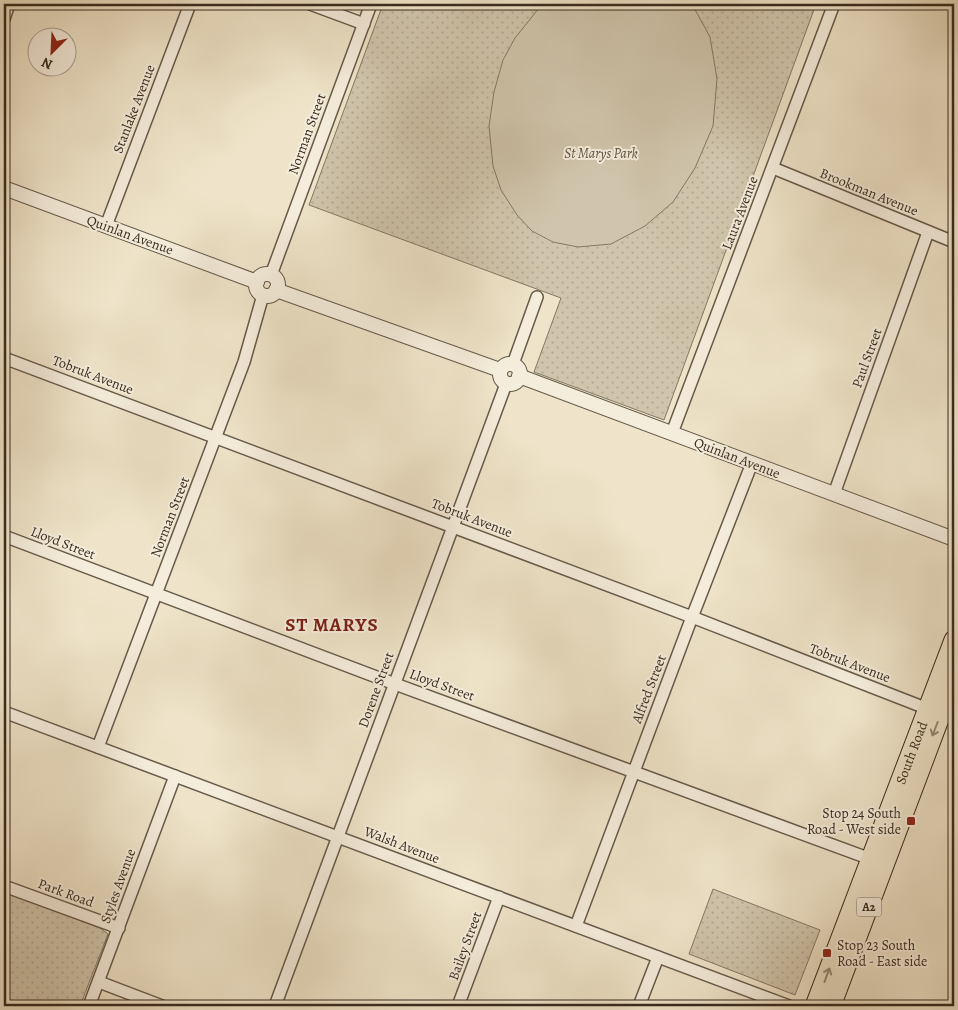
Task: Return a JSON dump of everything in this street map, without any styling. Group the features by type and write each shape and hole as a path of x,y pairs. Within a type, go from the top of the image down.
{"highway":[{"name":"South Road","path":"815,1006 942,702 954,640"},
{"path":"942,702 954,679"},
{"name":"South Road","path":"831,1006 877,861"}],"street":[{"path":"4,19 9,4"},
{"name":"Stanlake Avenue","path":"106,226 190,4"},
{"path":"310,4 364,24"},
{"name":"Norman Street","path":"271,275 371,4"},
{"name":"Laura Avenue","path":"672,433 834,4"},
{"name":"Brookman Avenue","path":"773,168 954,242"},
{"name":"Quinlan Avenue","path":"4,188 256,282"},
{"name":"Paul Street","path":"834,494 928,232"},
{"path":"271,275 278,283 270,292 257,288 256,282 261,276 271,275"},
{"name":"Quinlan Avenue","path":"270,292 511,370 954,539"},
{"name":"Norman Street","path":"98,747 270,292"},
{"path":"506,384 500,376 511,370 537,297"},
{"name":"Tobruk Avenue","path":"4,358 692,617 942,702"},
{"name":"Dorene Street","path":"275,1006 506,384"},
{"name":"Alfred Street","path":"576,926 752,463"},
{"name":"Lloyd Street","path":"4,536 395,684 877,861"},
{"name":"Walsh Avenue","path":"4,712 789,1006"},
{"name":"Styles Avenue","path":"89,1006 175,776"},
{"name":"Park Road","path":"4,886 118,928"},
{"name":"Bailey Street","path":"458,1006 499,897"},
{"path":"640,1006 658,957"},
{"path":"99,982 162,1006"}],"green space":[{"name":"St Marys Park","path":"383,4 816,4 664,420 534,372 561,298 309,205"},
{"name":"St Marys Park","path":"545,4 692,4 710,37 717,79 713,126 695,168 673,202 645,226 611,244 578,247 553,242 532,231 517,215 501,190 493,166 489,126 494,92 503,60 515,38 539,8"},
{"path":"713,889 820,930 795,995 689,954"},
{"path":"4,892 100,928 108,934 80,1006 15,1006 4,1002"}],"place":[{"name":"Stop 24 South Road - West side","path":"911,821"},
{"name":"Stop 23 South Road - East side","path":"827,953"}],"district":[{"name":"ST MARYS","path":"332,625"}]}
